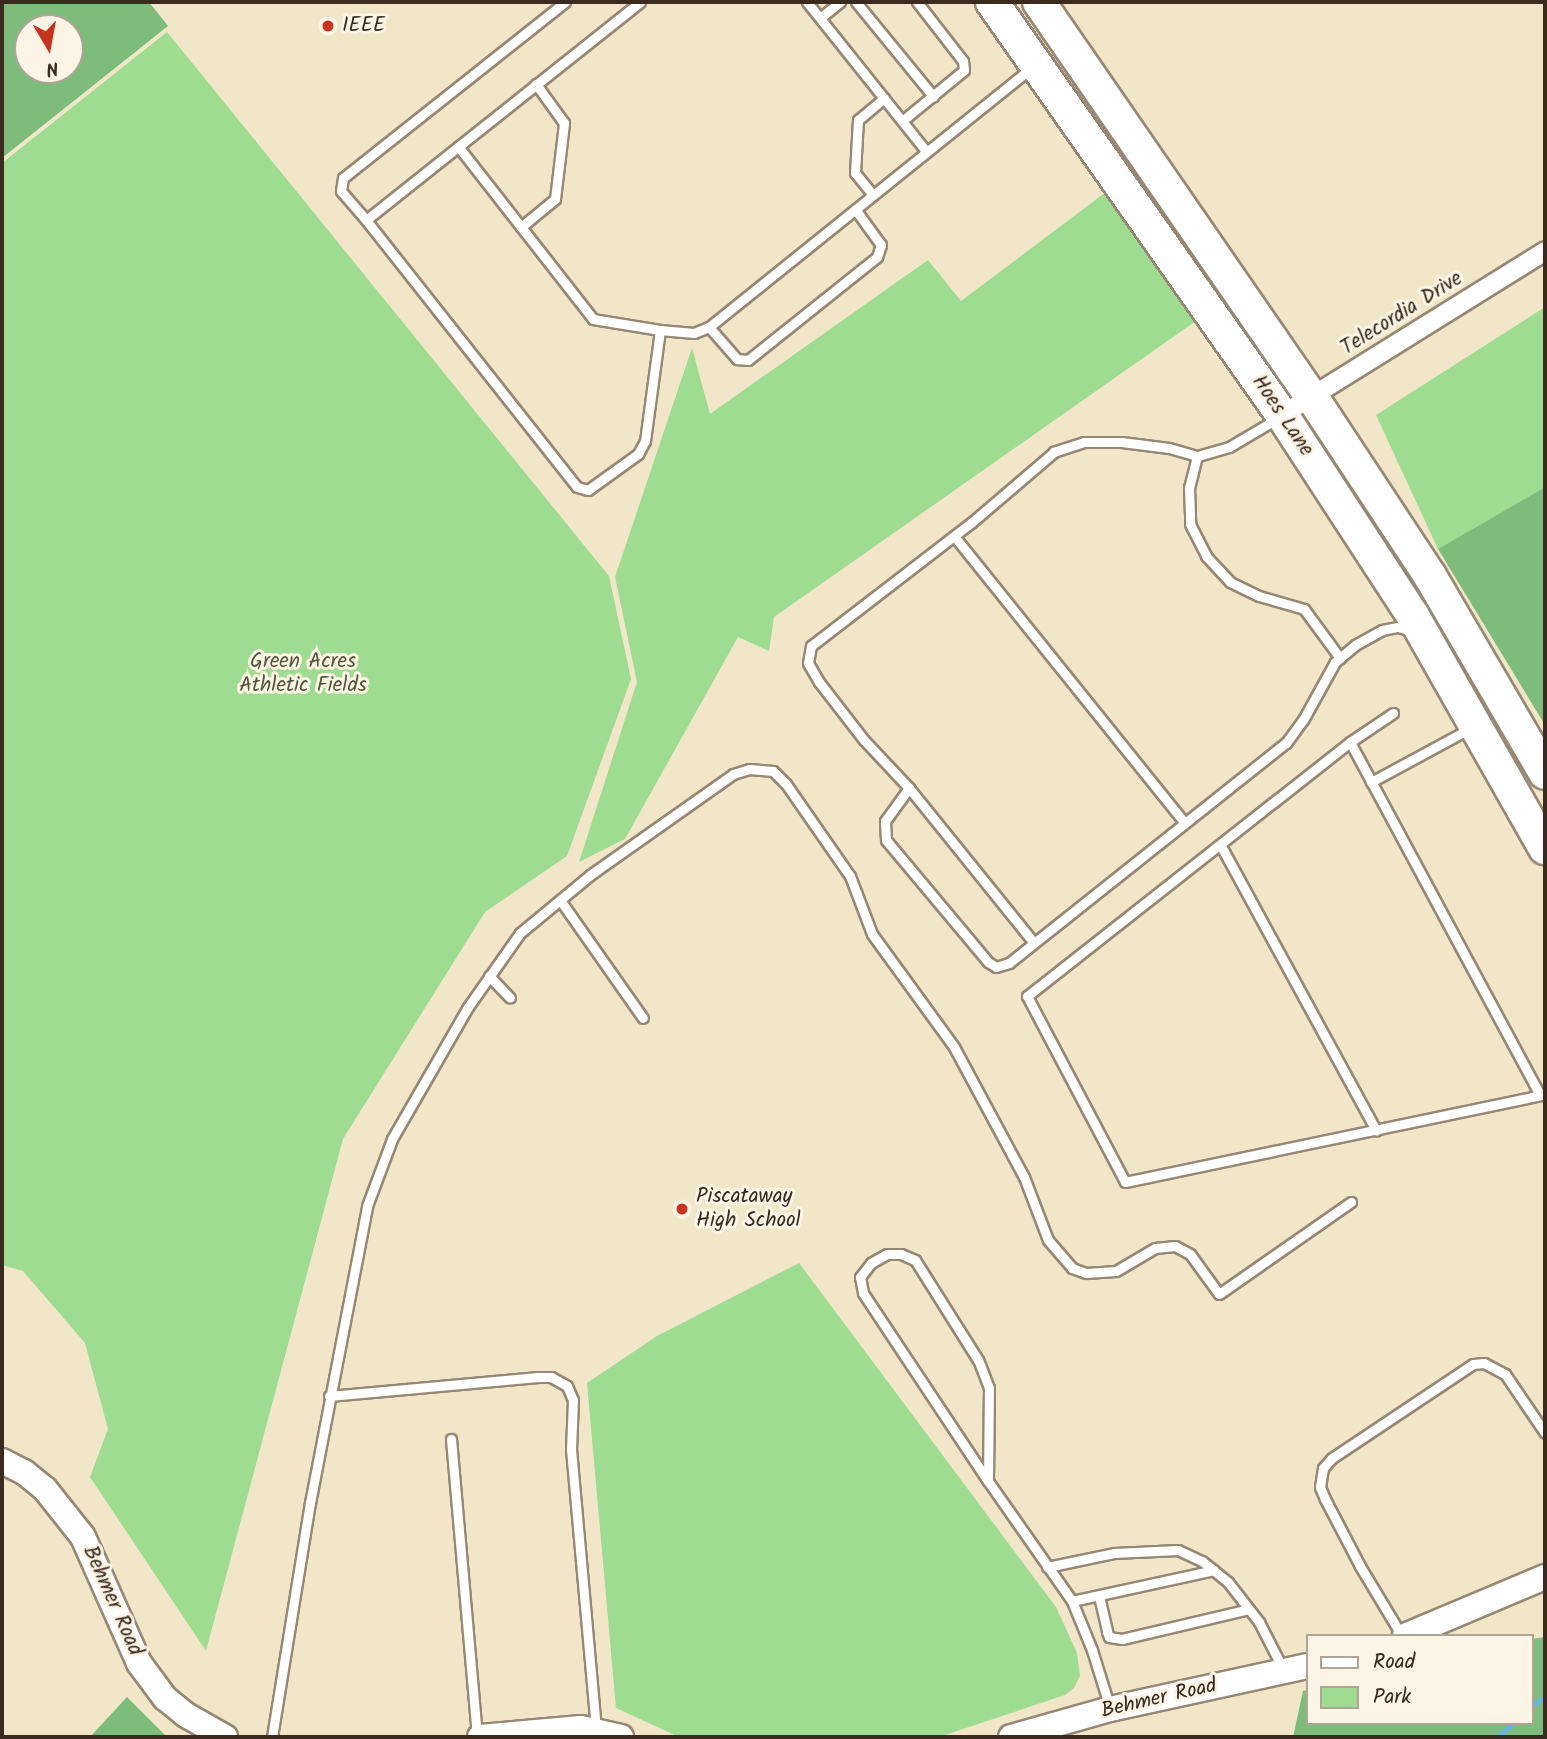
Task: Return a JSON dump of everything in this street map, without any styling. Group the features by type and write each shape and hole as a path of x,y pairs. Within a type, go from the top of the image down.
{"highway":[{"name":"Hoes Lane","path":"992,2 1282,415 1423,634 1478,725 1545,848"},
{"name":"Hoes Lane","path":"1039,2 1312,397 1430,576 1545,773"}],"street":[{"name":"Telecordia Drive","path":"1282,415 1545,251"},
{"name":"Behmer Road","path":"2,1461 24,1472 45,1489 83,1537 139,1663 165,1698 186,1715 225,1737"},
{"path":"1409,1634 1545,1577"},
{"name":"Behmer Road","path":"1011,1737 1110,1709 1296,1669"},
{"path":"478,1737 580,1728 621,1737"}],"lane":[{"path":"565,2 344,178 341,191 577,487 588,490 638,453 645,442 660,330"},
{"path":"366,220 536,84 627,5 640,2"},
{"path":"807,2 926,151"},
{"path":"820,18 840,2"},
{"path":"856,2 933,96"},
{"path":"902,121 964,70 964,61 917,2"},
{"path":"458,146 593,319 694,333 709,327 1035,64"},
{"path":"521,227 555,199 564,124 536,84"},
{"path":"873,195 855,173 858,120 884,98"},
{"path":"709,327 737,359 748,360 877,257 881,245 855,209"},
{"path":"1034,943 909,788 864,740 819,682 807,663 811,646 954,536 1054,452 1084,442 1121,442 1169,448 1196,456 1229,447 1282,415"},
{"path":"1196,456 1189,487 1190,524 1206,556 1230,582 1259,596 1304,609 1340,658"},
{"path":"954,536 1185,823"},
{"path":"909,788 885,821 886,840 988,962 996,967 1009,963 1286,743 1340,658 1382,630 1398,627 1423,634"},
{"path":"1350,742 1543,1095 1125,1182 1027,996 1350,742 1393,713"},
{"path":"1371,782 1478,725"},
{"path":"272,1737 329,1396 367,1206 388,1150 461,1018 520,933 560,900 733,774 749,769 773,771 786,784 849,876 872,934 954,1047 1024,1177 1048,1240 1072,1268 1086,1273 1116,1271 1154,1248 1175,1246 1190,1254 1219,1294 1351,1202"},
{"path":"1220,846 1376,1130"},
{"path":"560,900 643,1018"},
{"path":"489,976 510,998"},
{"path":"988,1481 989,1388 978,1360 915,1260 901,1254 887,1254 860,1277 863,1293 988,1481 1072,1601 1093,1650 1110,1709"},
{"path":"1403,1634 1360,1566 1325,1499 1320,1487 1324,1468 1342,1451 1473,1364 1484,1363 1505,1374 1545,1433"},
{"path":"329,1396 538,1377 551,1377 567,1386 573,1400 571,1450 596,1730"},
{"path":"451,1440 478,1737"},
{"path":"1047,1567 1115,1553 1178,1550 1202,1561 1228,1582 1296,1669"},
{"path":"1072,1601 1214,1570"},
{"path":"1099,1596 1107,1632 1110,1637 1122,1639 1249,1609"}],"green space":[{"path":"2,2 149,2 168,26 2,158"},
{"name":"Green Acres Athletic Fields","path":"167,32 609,576 631,679 567,856 485,912 343,1139 206,1651 90,1477 108,1429 85,1343 23,1271 2,1265 2,163"},
{"path":"1114,186 1203,316 774,617 769,651 738,637 625,839 579,862 637,682 615,577 692,348 710,414 928,260 961,301"},
{"path":"1545,307 1545,487 1438,549 1376,415"},
{"path":"1545,487 1545,725 1438,549"},
{"path":"799,1263 1056,1607 1077,1653 1080,1676 1074,1688 1065,1695 939,1737 679,1737 616,1708 587,1383 657,1336"},
{"path":"1545,1637 1545,1737 1293,1737 1303,1691 1306,1690 1306,1725 1533,1725 1533,1639"},
{"path":"127,1697 167,1737 90,1737"}],"waterway":[{"path":"1533,1705 1545,1697"},
{"path":"1497,1737 1511,1725"}],"place":[{"name":"IEEE","path":"328,26"},
{"name":"Piscataway High School","path":"682,1209"}]}
